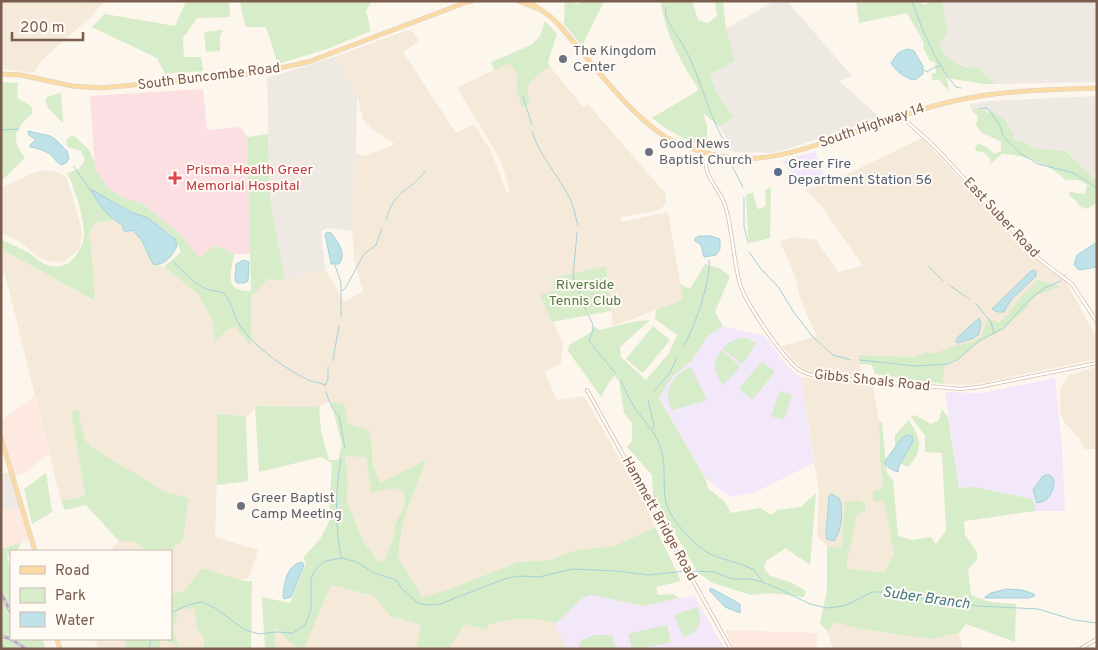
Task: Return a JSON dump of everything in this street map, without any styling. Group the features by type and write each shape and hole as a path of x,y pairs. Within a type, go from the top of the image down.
{"main road":[{"name":"South Buncombe Road","path":"1,74 21,75 72,86 101,88 255,74 308,62 467,1 472,1"},
{"path":"518,1 541,10"},
{"name":"South Highway 14","path":"528,1 560,26 627,103 648,123 668,138 682,145 707,153 742,159 775,157 793,152 947,102 992,94 1097,88"},
{"path":"1,438 35,550"}],"street":[{"name":"East Suber Road","path":"900,116 936,148 1039,259 1070,282 1097,322"},
{"name":"Gibbs Shoals Road","path":"707,153 705,169 725,205 736,266 745,297 772,338 791,362 802,372 820,377 961,389 1097,363"},
{"name":"Hammett Bridge Road","path":"587,390 731,649"},
{"path":"1080,649 1097,639"}],"shaded area":[{"path":"1,1 80,1 82,4 84,1 104,1 91,17 43,59 32,73 1,69"},
{"path":"774,1 787,1 852,76 839,81 881,118 771,153 733,152 720,127 732,116 718,96 710,73 735,61 726,29"},
{"path":"942,1 1097,1 1096,82 996,84 976,66 972,69 949,60 942,53 939,44 948,32"},
{"path":"407,30 413,32 419,41 403,52 456,133 474,124 492,153 506,192 510,191 502,164 457,88 510,62 518,76 516,87 522,108 529,104 526,92 529,82 546,68 551,68 583,107 588,104 665,193 666,203 660,210 621,217 621,222 668,212 683,300 613,326 605,266 554,291 541,295 563,344 561,364 545,372 557,400 584,396 644,501 655,527 615,546 577,550 550,560 518,562 447,590 422,597 398,557 403,521 426,461 380,483 373,465 370,432 347,423 331,401 319,407 256,406 248,416 217,414 215,537 258,550 250,575 243,581 202,568 184,591 172,594 171,550 183,539 189,498 166,492 91,447 84,438 77,409 71,412 85,496 61,501 5,274 1,274 1,249 94,301 91,244 88,236 95,223 113,220 122,224 123,230 126,232 130,229 132,230 141,239 153,264 164,267 198,294 213,322 215,343 227,330 236,327 251,345 251,297 268,279 285,281 325,269 344,302 363,291 355,264 352,231 356,154 365,156 395,144 373,130 363,120 357,95 334,57"},
{"path":"334,57 357,95 352,231 327,228 321,231 325,269 285,281 270,198 267,78"},
{"name":"Prisma Health Greer Memorial Hospital","path":"203,89 207,130 240,127 247,137 250,254 234,254 216,245 199,257 178,232 142,203 123,198 108,187 95,169 90,96"},
{"path":"1097,96 1097,181 1067,151 1034,148 1021,141 1014,141 1000,116 994,111 989,113 981,109 971,110 969,104 990,101"},
{"path":"922,138 1008,230 1048,269 1065,280 1097,338 1097,359 972,385 943,384 945,363 926,352 914,357 859,355 861,378 819,374 803,369 792,359 782,346 817,336 800,297 794,273 780,241 798,237 816,240 838,272 863,266 821,206 805,189 831,182"},
{"path":"815,151 827,183 805,189 782,161"},
{"path":"45,170 58,172 67,178 81,227 82,234 79,249 64,262 48,261 40,258 22,243 1,232 1,188 33,173"},
{"path":"723,326 765,336 787,366 801,377 814,463 754,493 730,497 705,478 659,397 672,377 691,361 708,336"},
{"path":"1097,367 1097,449 1084,449 1079,438 1065,423 1060,413 1060,389 1069,375"},
{"path":"801,377 873,386 879,421 883,484 881,489 873,491 873,500 884,501 894,554 884,573 846,568 857,513 845,503 841,548 827,546 817,536 819,492"},
{"path":"1055,378 1062,447 1065,511 1036,511 1031,499 975,487 959,488 945,392 981,393"},
{"path":"35,396 49,454 24,473 15,476 1,432 1,421"},
{"path":"345,455 366,456 371,493 393,488 404,491 405,506 395,524 393,539 384,562 378,561 363,541 347,502 348,478"},
{"path":"10,472 20,506 1,511 1,474"},
{"path":"20,506 30,538 21,543 4,548 1,547 1,511"},
{"path":"119,541 133,541 141,545 144,550 110,550"},
{"path":"331,585 374,596 390,616 421,625 416,649 304,649"},
{"path":"593,595 644,606 694,596 725,649 567,649 555,624 583,597"},
{"path":"195,608 197,628 204,640 203,649 159,649 161,640 180,648 172,628 177,619 177,609"},
{"path":"545,619 555,624 567,649 448,649 465,624 486,630 488,625 500,621"},
{"path":"834,621 855,628 930,639 959,633 963,649 833,649 827,631"},
{"path":"273,628 280,630 286,638 300,649 276,649"},
{"path":"725,630 818,633 816,649 734,649"},
{"path":"95,640 125,640 126,649 98,649"}],"green space":[{"path":"186,1 229,1 230,17 197,18 183,38 184,57 201,57 203,71 165,74 157,58 92,27 105,14 175,26"},
{"path":"240,1 372,1 366,11 371,31 327,49 278,64 266,27 246,27"},
{"path":"565,1 578,4 580,1 604,1 582,46 564,24"},
{"path":"661,1 692,1 698,20 708,23 717,16 715,3 723,1 726,29 735,61 710,74 718,96 733,116 720,127 703,113 707,126 707,148 678,135 652,118 699,90 680,59 670,36"},
{"path":"856,1 921,1 923,5 934,1 942,1 948,32 939,44 945,54 957,63 972,69 975,66 981,69 996,84 947,78 949,92 939,79 932,81 932,74 936,73 935,62 930,61 923,48 924,43 907,13 859,23"},
{"path":"545,21 557,34 548,62 551,68 545,69 530,83 528,93 530,104 522,108 516,87 518,76 510,63 494,70 491,62 531,45 540,36"},
{"path":"223,30 220,36 220,51 206,52 204,32"},
{"path":"1,82 18,83 17,98 31,106 33,113 22,124 16,139 17,145 25,158 1,181"},
{"path":"61,93 63,123 49,109 45,101 47,97"},
{"path":"981,109 989,113 994,111 1001,117 1010,127 1014,141 1021,141 1034,148 1066,151 1097,181 1097,203 1086,209 1079,206 1069,195 1070,192 1085,194 1087,185 1079,180 1066,180 1045,165 1028,158 1002,154 989,165 991,160 984,152 976,151 975,148 979,143 994,154 1001,151 1001,142 981,132 976,125 978,116 971,110"},
{"path":"268,134 270,198 285,281 268,279 251,297 251,346 236,327 227,330 215,343 213,322 198,294 164,267 181,252 176,241 170,234 151,221 114,204 95,197 113,220 95,223 88,236 91,244 95,301 1,249 1,239 29,253 39,261 52,266 65,265 79,251 82,245 84,226 67,173 79,169 85,160 81,151 68,147 66,143 67,139 73,135 89,150 95,163 95,169 108,187 123,198 142,203 178,232 199,257 216,245 234,254 231,275 233,285 242,290 251,291 247,137"},
{"path":"771,187 770,238 749,243 746,194 753,193 758,209 763,208 766,205 765,190"},
{"path":"705,264 719,268 730,276 715,312 723,326 708,336 691,361 672,377 659,398 705,478 708,488 725,502 731,513 760,508 771,515 777,510 801,507 816,493 810,565 786,548 767,560 764,568 770,576 790,582 806,591 804,597 769,593 751,595 713,583 698,573 653,495 652,475 627,447 632,441 632,423 624,413 619,381 615,376 601,397 568,351 569,345 591,332 594,326 599,330 637,321 650,320 620,347 621,357 646,380 669,353 677,335 655,319 656,310 683,300 680,284 690,289"},
{"name":"Riverside Tennis Club","path":"606,266 611,311 552,322 540,295 554,291 554,278"},
{"path":"1038,280 1060,287 1036,295 1022,313 996,333 980,341 959,358 945,363 943,384 875,374 872,365 860,364 859,355 914,357 926,352 934,354 957,345 973,342 981,336 988,319 999,323"},
{"path":"653,326 670,340 643,373 626,359"},
{"path":"739,338 746,338 756,343 743,363 722,349 728,343"},
{"path":"721,350 739,365 739,368 723,385 717,376 715,368 716,359"},
{"path":"762,361 775,372 752,400 739,389"},
{"path":"691,367 706,398 705,401 672,410 668,396 671,384 679,374"},
{"path":"780,391 792,395 784,420 771,416"},
{"path":"331,401 345,405 347,423 370,431 373,465 380,483 426,460 403,521 398,557 422,597 447,590 518,562 550,560 577,550 615,546 655,527 681,581 656,587 658,595 674,594 679,598 644,606 592,595 583,597 555,624 547,621 522,619 488,625 487,630 465,624 448,649 416,649 421,625 390,616 374,596 331,585 304,649 295,646 274,628 276,649 265,649 262,597 290,603 306,563 303,558 320,539 329,522 332,463 321,457 259,472 255,406 319,407 321,431 329,460 338,460 342,445","holes":["345,456 366,457 371,493 393,488 404,491 405,506 395,524 393,539 384,562 378,561 363,541 347,502 348,478"]},
{"path":"78,409 84,438 91,447 166,492 189,498 183,540 171,550 144,550 134,542 119,541 86,505 65,510 61,501 85,496 71,412"},
{"path":"942,409 948,417 959,488 975,487 1032,499 1036,511 964,521 965,535 977,552 977,560 968,569 971,595 990,602 1016,604 1015,642 966,624 959,633 930,639 855,628 835,622 827,631 820,623 827,590 827,546 841,548 845,502 858,500 865,503 865,511 857,514 846,568 884,573 894,554 884,501 873,501 873,491 881,489 883,484 879,421 882,423 887,473 893,480 898,536 912,540 931,537 936,544 946,531 942,453 925,452 925,436 911,417 915,415 931,424 939,420"},
{"path":"217,414 246,416 248,481 217,485"},
{"path":"909,420 918,438 919,449 909,467 901,464 912,441 908,436 895,447 895,435"},
{"path":"46,473 52,512 32,524 24,489"},
{"path":"21,543 18,550 10,550 10,554 7,556 10,565 10,640 43,640 45,649 1,649 1,547 4,548"},
{"path":"202,568 243,581 252,581 251,649 203,649 204,640 197,628 194,608 177,610 177,619 172,628 172,594 184,591"},
{"path":"697,607 700,617 699,626 694,632 684,637 674,616"},
{"path":"667,625 671,642 632,649 628,634"},
{"path":"172,628 180,648 164,640 172,640"},
{"path":"594,635 612,635 616,649 579,649 579,643"},
{"path":"125,640 161,640 159,649 126,649"}],"water":[{"path":"907,49 914,51 923,66 923,74 915,80 901,74 891,63 898,53"},
{"path":"28,131 55,139 67,151 69,158 66,163 62,165 49,153 30,147 36,140 29,135"},
{"path":"92,190 131,212 148,218 175,239 177,245 171,256 161,264 153,264 141,239 132,230 126,232 123,230 123,225 105,211"},
{"path":"327,232 331,233 341,248 342,256 339,264 331,264 325,234"},
{"path":"711,236 720,239 720,249 716,255 704,257 701,245 695,241 695,238"},
{"path":"1097,242 1097,267 1079,270 1074,265 1077,255"},
{"path":"244,260 249,262 248,281 237,283 235,280 236,264"},
{"path":"1031,271 1036,271 1036,276 1011,300 1004,312 992,309"},
{"path":"979,318 981,323 979,334 974,338 956,342 958,337"},
{"path":"908,435 912,436 913,441 899,466 898,472 896,472 885,464 885,461 902,438"},
{"path":"1050,475 1054,480 1053,488 1045,501 1037,503 1033,490 1043,476"},
{"path":"831,494 839,498 841,503 840,526 834,541 827,539 826,534 829,496"},
{"path":"302,562 304,565 291,597 284,599 283,592 289,571 292,567"},
{"path":"711,588 740,604 740,613 725,607 709,590"},
{"path":"1007,589 1022,590 1035,596 1028,598 985,598 991,593"}],"waterway":[{"path":"912,1 934,54 956,87 961,88"},
{"path":"667,7 665,10 668,20 690,59 716,126 730,150"},
{"path":"924,70 927,72 940,66"},
{"path":"523,97 532,125"},
{"path":"978,109 987,108 990,111 1000,126 1003,136 1020,153 1038,164 1074,173 1097,188"},
{"path":"1,130 19,129"},
{"path":"532,131 543,155 569,197 578,226"},
{"path":"732,166 743,187"},
{"path":"74,167 91,191"},
{"path":"386,220 394,201 418,180 425,171"},
{"path":"744,197 744,226 748,243"},
{"path":"342,291 364,254 376,245 382,228"},
{"path":"577,233 573,276 580,286 579,293 586,310"},
{"path":"749,252 761,269 779,288 812,336 833,355 851,360"},
{"path":"684,345 693,328 701,303 708,279 709,260"},
{"path":"173,262 197,284 206,289 224,293 240,326 264,351 303,377 325,385"},
{"path":"335,265 341,283 341,317"},
{"path":"928,266 943,281"},
{"path":"859,360 915,366 947,364 957,360 979,341 1004,328 1030,299 1046,287 1061,281"},
{"path":"949,285 969,299"},
{"path":"976,304 991,322 994,333"},
{"path":"588,315 593,328 589,341 616,374"},
{"path":"333,360 339,326"},
{"path":"654,391 670,373 677,357"},
{"path":"325,386 328,379 328,367"},
{"path":"621,381 633,405 660,446 663,460 666,503 672,517 684,532 704,550 754,570 762,581"},
{"path":"326,392 332,408 339,416 345,448"},
{"path":"648,400 654,425 653,429"},
{"path":"341,459 336,508 341,557"},
{"path":"172,613 188,605 202,602 215,608 245,630 259,634 293,633 305,625 311,610 311,579 315,570 325,561 342,558 357,562 374,573 396,580 404,591 418,603 428,605 440,604 504,579 519,576 539,577 572,569 617,571 649,575 685,571"},
{"name":"Suber Branch","path":"689,571 714,572 732,579 752,579 773,586 810,604 827,608 843,606 872,592 880,592 978,606 1038,609 1074,620 1097,623"},
{"path":"149,649 151,640"},
{"path":"1,645 4,646 4,649"}],"railway":[{"path":"1,593 10,611"},
{"path":"1,636 10,639"},
{"path":"12,640 26,649"}],"place":[{"name":"The Kingdom Center","path":"563,59"},
{"name":"Good News Baptist Church","path":"649,152"},
{"name":"Greer Fire Department Station 56","path":"778,172"},
{"name":"Prisma Health Greer Memorial Hospital","path":"175,178"},
{"name":"Greer Baptist Camp Meeting","path":"241,506"}]}
